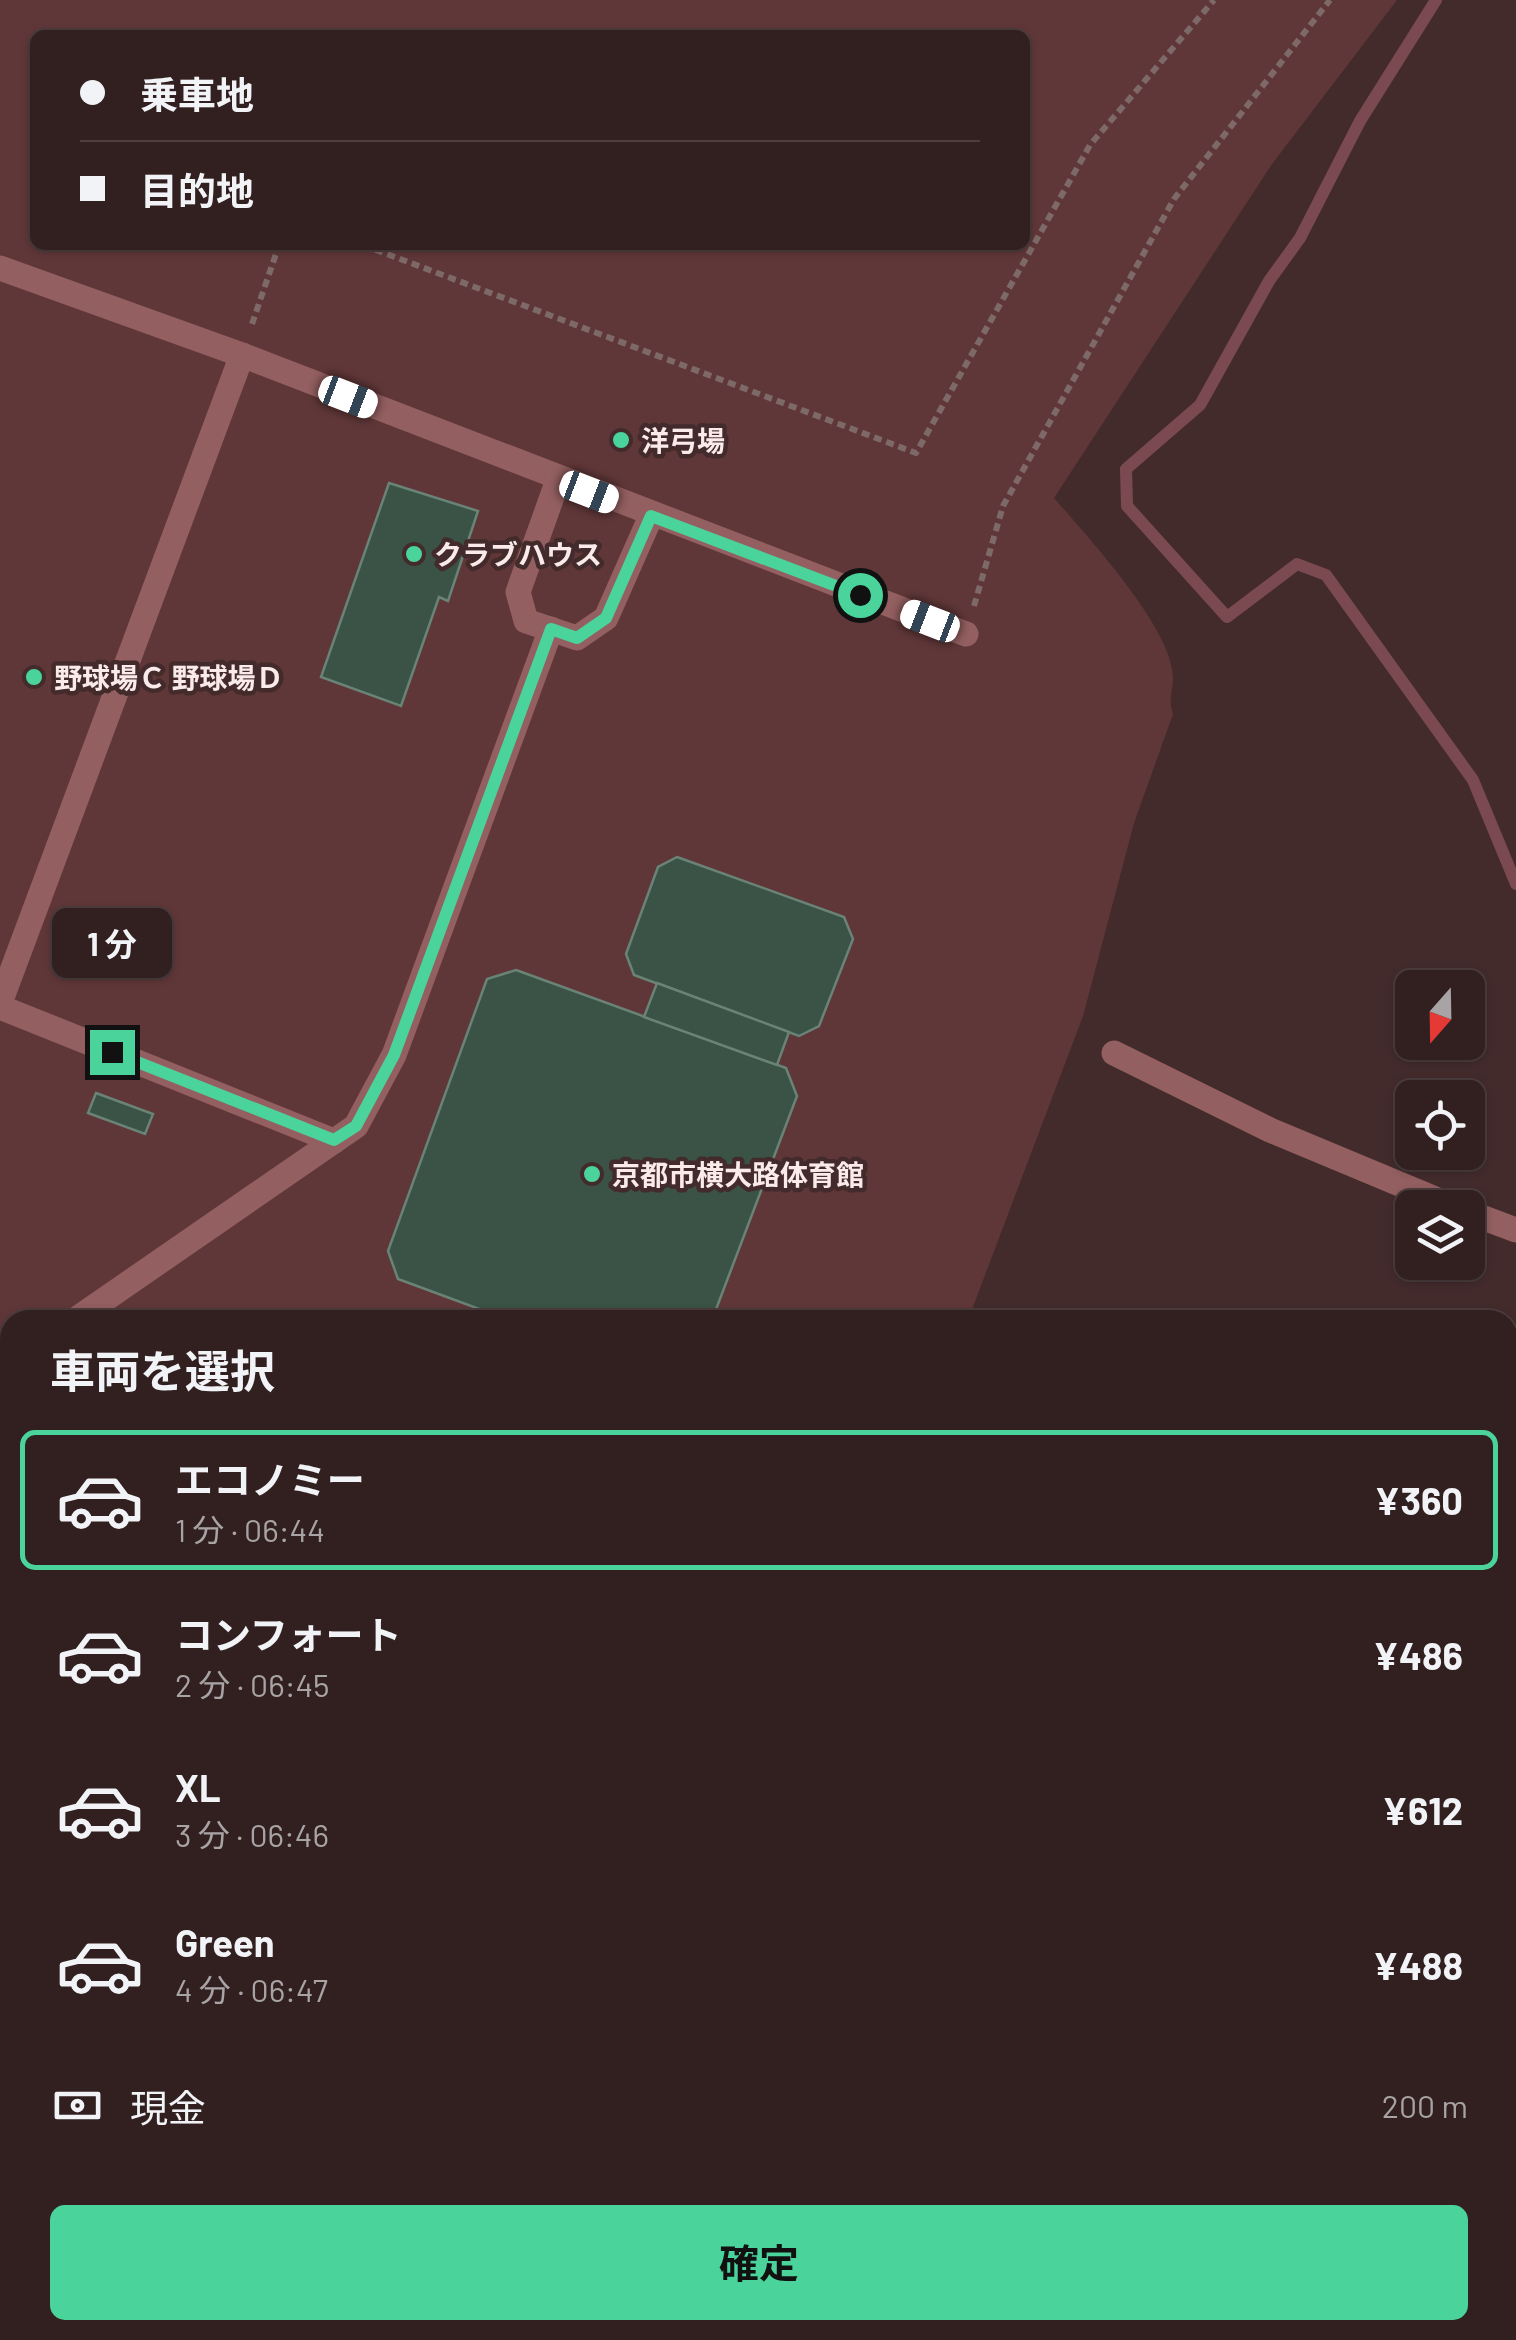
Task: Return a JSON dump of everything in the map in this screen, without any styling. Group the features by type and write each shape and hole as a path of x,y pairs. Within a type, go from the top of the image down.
{"street":[{"path":"0,268 242,355 651,516 966,634"},
{"path":"242,355 0,1005 334,1140"},
{"path":"558,480 518,592 526,620 577,638 606,618 651,516"},
{"path":"90,1310 356,1126 394,1055 551,629"},
{"path":"1114,1054 1270,1130 1413,1190"},
{"path":"1485,1218 1516,1230"}],"path":[{"path":"377,250 916,453 1090,145 1214,0"},
{"path":"966,634 1003,506 1174,199 1330,0"},
{"path":"242,355 277,250"}],"shaded area":[{"path":"0,0 1397,0 1272,164 1054,498 1143,608 1169,656 1173,676 1173,714 1134,823 1083,1016 972,1310 0,1310"}],"building":[{"name":"クラブハウス","path":"389,483 478,511 448,601 439,597 401,706 321,677"},
{"path":"677,857 844,917 853,939 819,1026 799,1036 634,975 626,954 658,867"},
{"name":"京都市横大路体育館","path":"516,970 786,1068 797,1096 716,1310 482,1310 398,1279 388,1251 487,979"},
{"path":"657,983 789,1032 777,1065 644,1017"},
{"path":"96,1093 153,1114 145,1134 88,1113"}],"waterway":[{"path":"1436,0 1360,121 1300,238 1269,281 1200,405 1126,469 1127,506 1227,617 1297,564 1326,575 1473,780 1516,884"}],"place":[{"name":"洋弓場","path":"621,440"},
{"name":"クラブハウス","path":"414,554"},
{"name":"野球場Ｃ 野球場Ｄ","path":"34,677"},
{"name":"京都市横大路体育館","path":"592,1174"}],"route":[{"path":"112,1052 334,1140 356,1126 394,1055 551,629 577,638 606,618 651,516 860,595"}]}
